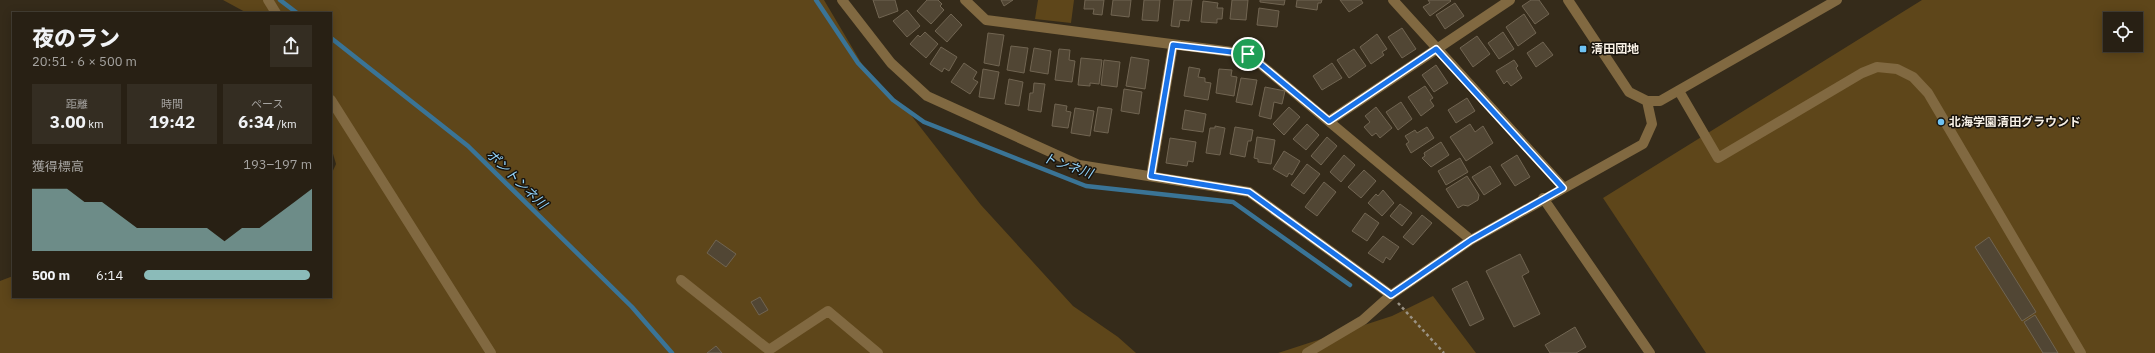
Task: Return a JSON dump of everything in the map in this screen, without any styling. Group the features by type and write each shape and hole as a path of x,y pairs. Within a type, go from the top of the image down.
{"street":[{"path":"268,0 275,12"},
{"path":"965,0 986,20 1248,54 1471,240"},
{"path":"1393,0 1563,188"},
{"path":"1329,121 1510,0"},
{"path":"1568,0 1629,92 1647,101 1660,101 1679,91 1837,0"},
{"path":"846,1 891,63 927,96 1079,165 1249,192 1391,295"},
{"path":"1151,176 1173,45"},
{"path":"1679,91 1718,158 1862,73 1877,67 1897,69 1913,77 1928,93 2082,353"},
{"path":"1307,353 1363,320 1391,295 1471,240 1543,198 1643,144 1652,124 1647,101"},
{"path":"332,102 490,353"},
{"path":"1543,198 1650,353"},
{"path":"681,280 769,350 828,311 878,353"}],"path":[{"path":"1391,295 1444,353"}],"shaded area":[{"path":"223,0 824,0 869,76 907,110 981,205 1073,306 1118,337 1136,353 0,353 0,281 12,276 12,298 332,298 332,173 336,164 332,150 332,12 245,12"},
{"path":"1038,0 1074,0 1071,23 1035,19"},
{"name":"北海学園清田グラウンド","path":"1922,0 2155,0 2155,353 1706,353 1603,198"},
{"path":"1433,296 1476,353 1278,353 1392,316"}],"building":[{"path":"873,0 895,0 898,11 879,18"},
{"path":"927,0 938,0 942,4 940,6 944,10 931,24 917,11"},
{"path":"1001,0 1013,0 1004,6"},
{"path":"1085,0 1104,0 1102,15 1093,14 1094,9 1084,9"},
{"path":"1113,0 1131,0 1129,17 1111,15"},
{"path":"1144,0 1160,0 1158,21 1142,20"},
{"path":"1174,0 1192,0 1189,21 1180,20 1179,27 1171,26"},
{"path":"1232,0 1248,0 1246,20 1230,19"},
{"path":"1260,0 1285,0 1284,5 1260,2"},
{"path":"1297,0 1322,0 1321,3 1318,3 1317,10 1296,7"},
{"path":"1340,0 1361,0 1363,3 1349,12"},
{"path":"1428,0 1451,1 1430,16 1423,7 1430,3"},
{"path":"1531,0 1539,0 1549,14 1535,24 1522,6"},
{"path":"1203,1 1218,3 1217,8 1223,8 1222,19 1217,19 1217,23 1201,22"},
{"path":"1455,3 1464,16 1445,29 1436,15"},
{"path":"1259,8 1279,11 1277,27 1257,25"},
{"path":"907,10 920,26 907,37 893,21"},
{"path":"951,14 962,25 947,42 935,31"},
{"path":"1524,14 1536,33 1518,46 1506,27"},
{"path":"1402,28 1416,49 1402,58 1388,37"},
{"path":"925,32 938,44 926,58 910,44 918,35 920,37"},
{"path":"1503,32 1514,49 1499,59 1488,43"},
{"path":"988,33 1004,35 999,66 984,63"},
{"path":"1377,34 1387,49 1382,52 1384,55 1371,64 1360,47"},
{"path":"1477,36 1490,54 1473,67 1460,48"},
{"path":"1543,42 1553,55 1536,67 1527,53"},
{"path":"1011,46 1028,48 1024,73 1007,70"},
{"path":"941,47 957,57 949,71 944,68 942,72 930,64"},
{"path":"1034,48 1051,51 1048,74 1030,71"},
{"path":"1059,49 1070,50 1069,60 1075,61 1072,82 1055,80"},
{"path":"1354,49 1366,66 1349,78 1337,60"},
{"path":"1131,57 1149,60 1145,89 1126,86"},
{"path":"1081,58 1102,60 1099,84 1090,83 1090,86 1078,85"},
{"path":"1104,60 1120,62 1117,87 1101,85"},
{"path":"1514,60 1518,66 1516,68 1522,78 1511,86 1507,81 1504,84 1496,71"},
{"path":"964,63 977,72 973,79 978,82 970,94 951,82"},
{"path":"1332,63 1342,78 1322,90 1313,76"},
{"path":"1436,65 1448,83 1434,92 1422,75"},
{"path":"1189,67 1200,69 1198,77 1205,78 1205,82 1211,83 1208,100 1184,96"},
{"path":"983,69 999,72 994,99 979,97"},
{"path":"1219,69 1232,70 1231,76 1237,77 1234,96 1216,93"},
{"path":"1241,78 1257,80 1252,105 1236,102"},
{"path":"1009,79 1023,82 1019,106 1005,104"},
{"path":"1034,83 1045,84 1041,112 1028,110 1030,93 1033,93"},
{"path":"1425,86 1433,98 1430,100 1434,106 1421,116 1408,97"},
{"path":"1265,87 1285,91 1282,104 1274,102 1271,119 1259,116"},
{"path":"1124,89 1142,92 1139,114 1121,111"},
{"path":"1467,98 1475,111 1456,123 1448,110"},
{"path":"1401,102 1412,119 1398,130 1386,112"},
{"path":"1055,104 1067,106 1066,111 1071,112 1068,128 1052,126"},
{"path":"1098,107 1112,109 1108,133 1094,131"},
{"path":"1289,107 1300,117 1284,135 1273,124"},
{"path":"1376,107 1392,128 1380,138 1376,133 1372,136 1364,127 1370,122 1365,116"},
{"path":"1075,108 1094,111 1090,136 1071,133"},
{"path":"1185,110 1206,114 1203,132 1182,129"},
{"path":"1307,124 1319,135 1306,150 1293,139"},
{"path":"1470,124 1475,132 1483,126 1493,143 1466,161 1450,137"},
{"path":"1215,126 1225,128 1220,155 1206,153 1210,128 1215,128"},
{"path":"1235,127 1253,130 1251,141 1248,141 1245,157 1230,154"},
{"path":"1427,127 1434,138 1411,153 1406,144 1409,142 1405,136 1415,130 1417,133"},
{"path":"1257,137 1275,140 1271,164 1258,162 1258,159 1254,158"},
{"path":"1327,137 1337,146 1321,165 1311,156"},
{"path":"1170,138 1196,142 1193,162 1188,161 1187,166 1166,163"},
{"path":"1441,142 1449,155 1431,167 1422,158 1425,156 1424,153"},
{"path":"1284,151 1300,161 1292,175 1289,173 1287,177 1273,169"},
{"path":"1344,155 1355,165 1341,182 1330,172"},
{"path":"1517,155 1530,177 1515,186 1501,165"},
{"path":"1460,158 1468,172 1446,185 1438,171"},
{"path":"1307,164 1320,174 1304,194 1291,185"},
{"path":"1490,166 1501,184 1484,195 1472,177"},
{"path":"1364,170 1376,181 1361,198 1348,187"},
{"path":"1467,176 1479,195 1478,200 1468,206 1463,205 1458,208 1446,189"},
{"path":"1324,182 1336,192 1317,216 1305,207"},
{"path":"1383,190 1394,203 1382,216 1368,203 1376,194 1378,196"},
{"path":"1400,204 1412,213 1402,226 1390,216"},
{"path":"1365,213 1379,223 1367,241 1352,231"},
{"path":"1422,215 1432,223 1413,245 1403,237"},
{"path":"1383,236 1399,247 1390,260 1386,257 1383,263 1368,253"},
{"path":"1989,237 2036,312 2022,321 1975,247"},
{"path":"716,240 736,254 726,267 707,253"},
{"path":"1520,254 1529,272 1522,276 1540,314 1514,327 1486,271"},
{"path":"1467,281 1484,319 1470,326 1452,289"},
{"path":"760,297 768,310 759,315 751,302"},
{"path":"2035,315 2058,353 2043,353 2024,322"},
{"path":"1575,327 1586,347 1576,353 1550,353 1545,345"},
{"path":"716,346 722,353 707,353"}],"waterway":[{"name":"ポントンネ川","path":"280,0 296,12"},
{"name":"トンネ川","path":"816,0 858,63 893,100 924,122 1086,186 1233,202 1350,285"},
{"name":"ポントンネ川","path":"332,39 468,146 632,307 672,353"}],"place":[{"name":"清田団地","path":"1583,49"},
{"name":"北海学園清田グラウンド","path":"1941,122"}],"route":[{"path":"1173,45 1248,54 1329,121 1436,49 1563,188 1471,240 1391,295 1249,192 1206,183 1151,176 1173,45"}]}
